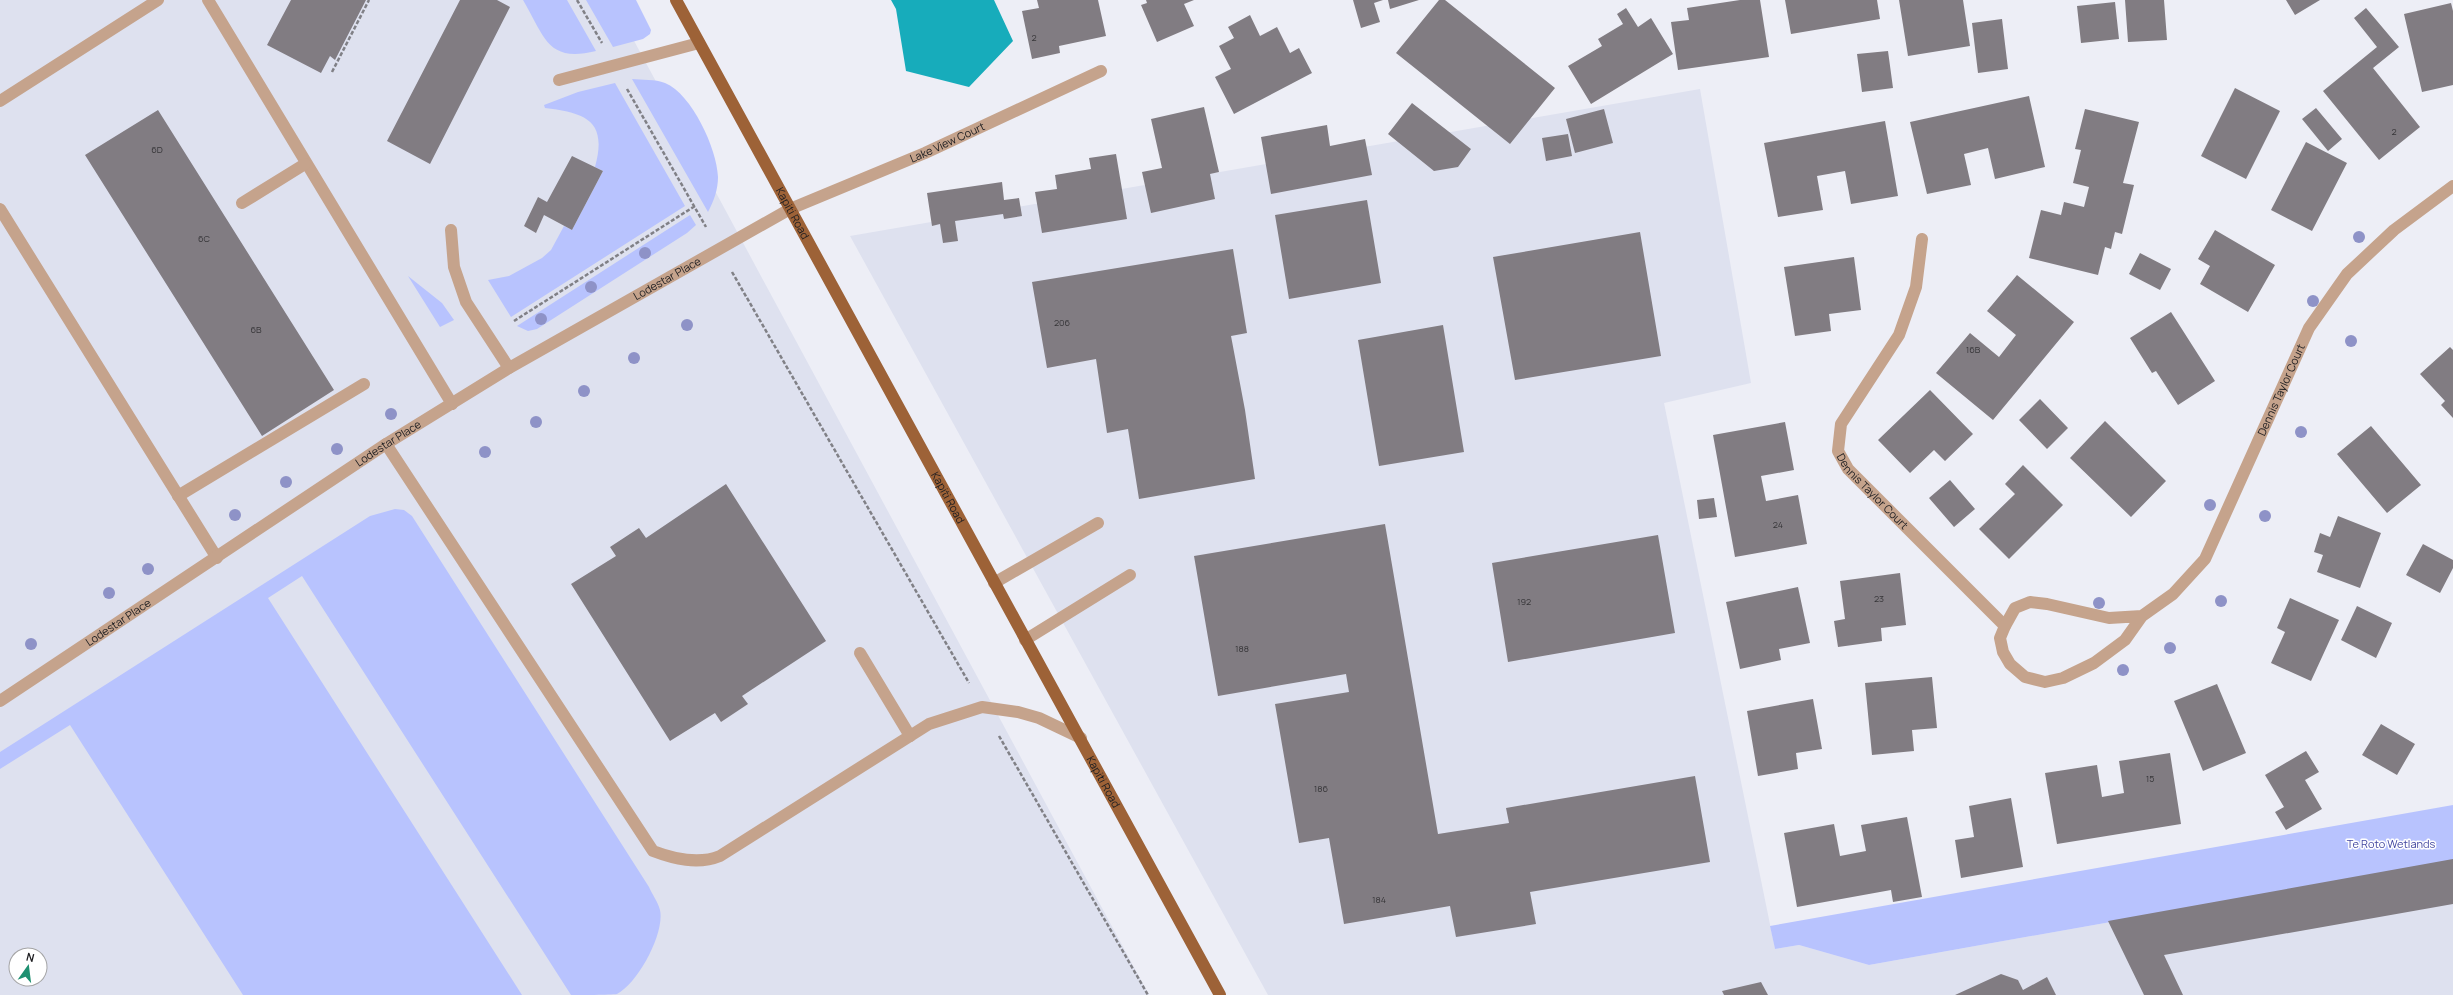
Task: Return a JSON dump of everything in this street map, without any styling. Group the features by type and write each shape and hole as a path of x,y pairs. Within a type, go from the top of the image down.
{"main road":[{"name":"Kapiti Road","path":"676,0 1025,640 1081,738 1220,995"}],"street":[{"path":"0,101 158,0"},
{"path":"208,0 305,164 452,404"},
{"path":"559,80 699,43"},
{"name":"Lake View Court","path":"790,209 925,153 1101,71"},
{"path":"242,203 305,164"},
{"name":"Dennis Taylor Court","path":"2142,616 2109,618 2047,604 2030,602 2015,608 2000,638 2003,652 2010,664 2025,677 2045,682 2063,678 2094,663 2125,640 2142,616 2173,594 2204,559 2310,328 2347,274 2394,230 2453,186"},
{"path":"0,209 217,558"},
{"name":"Lodestar Place","path":"0,701 217,558 386,444 509,368 790,209"},
{"path":"452,230 454,267 466,302 509,368"},
{"name":"Dennis Taylor Court","path":"1922,239 1916,287 1899,335 1841,424 1838,451 1848,469 2005,626"},
{"path":"178,496 364,384"},
{"path":"386,444 653,851 675,859 708,861 720,856 929,724 982,707 1018,712 1038,718 1081,738"},
{"path":"994,583 1098,523"},
{"path":"1025,640 1130,575"},
{"path":"860,653 910,736"}],"path":[{"path":"332,72 369,0"},
{"path":"577,0 605,49"},
{"path":"626,87 702,220"},
{"path":"514,321 694,206"},
{"path":"737,281 969,684"},
{"path":"998,734 1148,995"}],"shaded area":[{"path":"0,0 612,0 1149,995 0,995"},
{"path":"891,0 994,0 1013,41 969,87 906,71 896,9"},
{"path":"1700,89 1751,383 1664,403 1775,949 1799,945 1869,965 2453,861 2453,995 1268,995 850,236"}],"green space":[{"path":"523,0 567,0 596,51 580,54 567,53 557,50 549,44 543,36"},
{"path":"586,0 636,0 651,30 650,34 643,39 613,47"},
{"path":"632,79 653,80 665,83 675,89 685,98 701,124 713,152 717,165 718,177 715,195 708,212"},
{"path":"615,83 685,206 511,317 488,280 509,276 542,258 551,250 564,226 572,230 603,171 595,167 598,151 598,139 595,129 590,122 582,116 545,108 544,105 578,92"},
{"path":"690,215 696,225 687,233 537,329 528,331 517,326"},
{"path":"408,276 442,303 454,320 440,327"},
{"path":"395,509 404,510 412,516 649,887 658,904 660,910 660,920 654,944 641,969 625,988 617,994 571,995 302,576 268,598 522,995 243,995 70,725 0,769 0,752 370,516"},
{"name":"Te Roto Wetlands","path":"2453,805 2453,861 1869,965 1799,945 1775,949 1770,926"}],"building":[{"path":"291,0 366,0 335,60 330,56 321,73 267,45"},
{"path":"460,0 497,0 510,7 430,164 387,141"},
{"path":"1037,0 1098,0 1106,36 1059,46 1060,53 1032,59 1022,11 1039,8"},
{"path":"1146,0 1194,0 1184,4 1194,26 1157,42 1141,5 1147,3"},
{"path":"1353,0 1383,0 1374,3 1380,22 1361,28"},
{"path":"1388,0 1419,0 1390,9"},
{"path":"1439,0 1445,0 1555,88 1510,144 1396,53"},
{"path":"1740,0 1760,0 1769,57 1678,70 1671,22 1689,20 1687,8"},
{"path":"1785,0 1877,0 1880,19 1791,34"},
{"path":"1899,0 1963,0 1970,46 1908,56"},
{"path":"2125,0 2164,0 2167,40 2128,42"},
{"path":"2286,0 2320,0 2295,15"},
{"path":"2115,2 2119,39 2081,43 2077,6"},
{"path":"2451,3 2453,11 2453,85 2422,92 2404,14"},
{"path":"1626,8 1638,27 1651,18 1673,54 1591,104 1568,66 1602,46 1598,39 1623,24 1617,14"},
{"path":"2366,8 2399,47 2373,68 2420,127 2379,160 2323,91 2377,47 2354,18"},
{"path":"1250,15 1260,36 1277,27 1290,53 1299,48 1312,73 1234,114 1215,77 1231,69 1219,46 1234,38 1228,27"},
{"path":"2002,19 2008,69 1978,73 1972,23"},
{"path":"1888,51 1893,88 1862,92 1857,54"},
{"path":"2235,88 2280,111 2246,179 2201,156"},
{"path":"2029,96 2045,167 1995,179 1988,148 1964,154 1971,185 1927,194 1910,122"},
{"path":"1412,103 1471,149 1458,167 1434,171 1388,134"},
{"path":"1204,107 1219,172 1210,174 1215,199 1151,213 1142,172 1162,168 1151,119"},
{"path":"2316,108 2342,139 2328,151 2302,119"},
{"path":"1604,109 1613,143 1575,153 1566,119"},
{"path":"2085,109 2139,122 2123,183 2134,185 2122,234 2115,232 2111,249 2105,247 2098,275 2029,258 2041,210 2061,215 2064,202 2084,207 2089,187 2073,183 2081,150 2075,149"},
{"path":"158,110 334,390 262,436 85,155"},
{"path":"1885,121 1898,196 1851,204 1845,171 1817,176 1823,210 1778,217 1764,143"},
{"path":"1327,125 1330,146 1365,139 1372,175 1271,194 1261,137"},
{"path":"1568,134 1572,156 1546,161 1542,138"},
{"path":"2306,142 2347,163 2312,231 2271,210"},
{"path":"1116,154 1127,219 1042,233 1035,192 1057,189 1055,175 1091,169 1089,158"},
{"path":"572,156 603,171 572,230 544,215 536,233 524,226 538,197 547,202"},
{"path":"1002,182 1004,200 1019,198 1022,216 1004,219 1003,214 955,221 958,241 943,243 940,224 932,226 927,193"},
{"path":"1367,200 1381,283 1289,299 1275,215"},
{"path":"2215,230 2275,265 2248,312 2200,284 2210,266 2198,259"},
{"path":"1640,232 1661,356 1515,380 1493,257"},
{"path":"1233,249 1247,333 1231,336 1245,410 1255,479 1139,499 1128,429 1107,433 1096,359 1047,368 1032,282"},
{"path":"2140,253 2171,269 2160,290 2129,274"},
{"path":"1854,257 1861,310 1829,314 1831,331 1795,336 1784,267"},
{"path":"2017,275 2074,322 1993,420 1936,373 1970,333 1999,357 2016,335 1987,311"},
{"path":"2171,312 2215,381 2178,405 2156,371 2152,373 2130,338"},
{"path":"1443,325 1464,452 1379,466 1358,340"},
{"path":"2450,347 2453,350 2453,418 2441,405 2445,401 2420,374"},
{"path":"1930,390 1973,434 1945,461 1934,450 1910,473 1878,440"},
{"path":"2040,399 2068,428 2047,449 2019,420"},
{"path":"2105,421 2166,481 2131,517 2070,458"},
{"path":"1785,422 1794,470 1761,476 1766,501 1798,495 1807,544 1735,557 1713,435"},
{"path":"2371,426 2421,485 2387,513 2337,454"},
{"path":"2023,465 2063,505 2009,559 1979,529 2015,494 2005,484"},
{"path":"1950,480 1975,509 1954,527 1929,498"},
{"path":"726,484 826,641 742,696 748,704 721,722 715,713 670,741 571,584 616,556 610,547 639,528 646,538"},
{"path":"1714,498 1717,517 1699,519 1697,500"},
{"path":"2338,516 2381,533 2360,588 2317,572 2323,555 2314,552 2320,533 2330,537"},
{"path":"1385,524 1438,834 1509,823 1506,808 1695,776 1710,862 1530,892 1536,924 1456,937 1450,906 1344,924 1329,838 1299,843 1275,704 1349,692 1346,674 1218,696 1194,556"},
{"path":"1658,535 1675,633 1508,662 1492,563"},
{"path":"2423,544 2453,560 2453,568 2440,593 2406,575"},
{"path":"1900,573 1906,625 1881,628 1882,641 1838,647 1834,621 1845,619 1840,581"},
{"path":"1798,587 1810,643 1779,649 1781,660 1740,669 1726,602"},
{"path":"2290,598 2339,620 2311,681 2271,663 2285,632 2277,628"},
{"path":"2357,606 2392,623 2376,658 2341,640"},
{"path":"1932,677 1937,728 1912,730 1914,751 1872,755 1865,683"},
{"path":"2217,684 2246,753 2203,771 2174,701"},
{"path":"1813,699 1822,749 1796,753 1798,769 1758,776 1747,711"},
{"path":"2381,724 2415,744 2397,775 2362,755"},
{"path":"2306,751 2319,772 2305,780 2322,809 2286,830 2275,812 2284,807 2265,775"},
{"path":"2170,753 2181,824 2057,844 2045,773 2097,765 2102,797 2124,793 2119,761"},
{"path":"2011,798 2023,867 1961,878 1955,840 1974,837 1969,806"},
{"path":"1907,817 1922,897 1893,902 1891,890 1797,907 1784,833 1834,824 1840,856 1866,851 1861,825"},
{"path":"2453,859 2453,904 2164,955 2183,995 2144,995 2108,921"},
{"path":"2001,974 2018,980 2023,990 2047,977 2056,995 1955,995"},
{"path":"1761,982 1768,995 1724,995 1722,991"}]}
